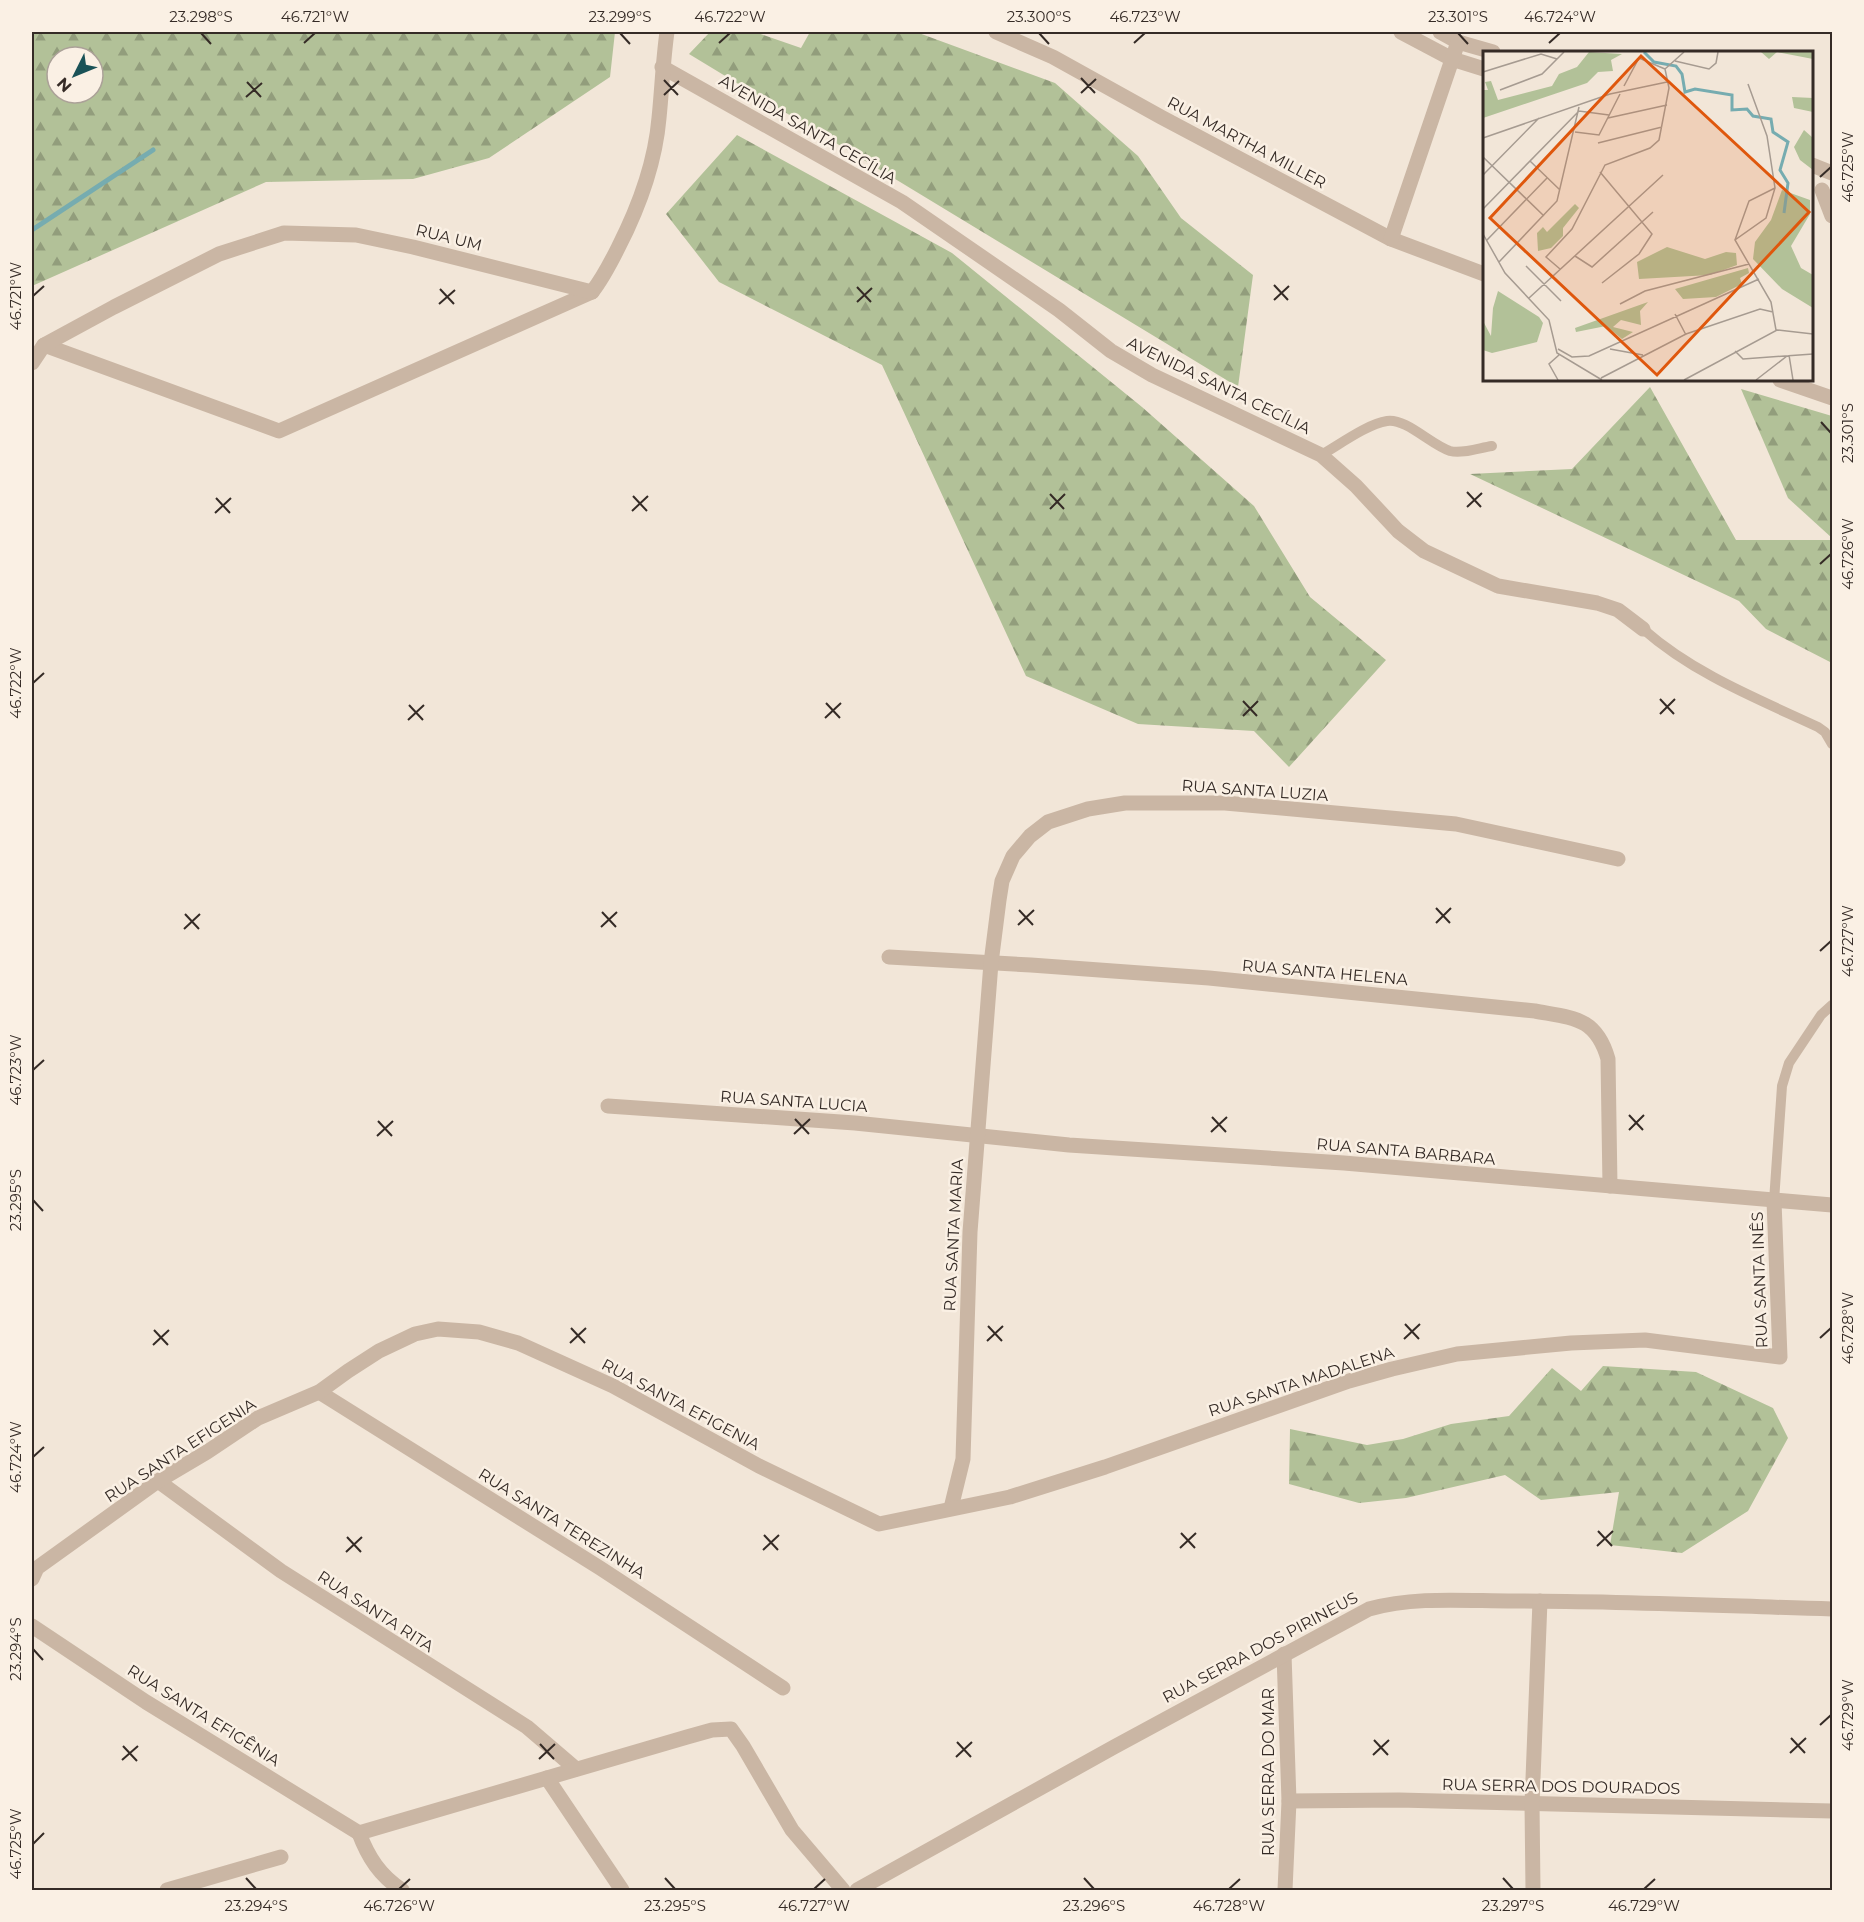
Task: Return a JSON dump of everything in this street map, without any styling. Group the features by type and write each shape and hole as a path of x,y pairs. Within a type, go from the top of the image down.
{"street":[{"path":"32,363 44,345 279,430 592,292 602,279 634,216 647,181 659,119 667,32"},
{"name":"RUA MARTHA MILLER","path":"996,32 1053,57 1391,239 1483,273"},
{"path":"1401,32 1452,59 1483,68"},
{"path":"1440,32 1458,42 1490,51"},
{"path":"1391,239 1458,42"},
{"name":"AVENIDA SANTA CECÍLIA","path":"662,67 902,202 1059,310 1111,351 1152,375 1321,456 1356,486 1398,531 1424,551 1498,586 1597,603 1618,610 1643,629"},
{"path":"1813,165 1833,173"},
{"path":"1822,190 1833,216"},
{"name":"RUA UM","path":"44,345 219,254 284,233 356,235 413,246 592,292"},
{"path":"1783,381 1833,398"},
{"name":"RUA SANTA LUZIA","path":"991,963 1002,881 1013,856 1030,836 1048,822 1088,809 1125,803 1225,803 1456,824 1618,859"},
{"name":"RUA SANTA HELENA","path":"889,957 1209,978 1515,1009 1579,1020 1590,1025 1598,1034 1608,1059 1610,1186"},
{"name":"RUA SANTA MARIA","path":"951,1508 963,1459 970,1232 991,963"},
{"name":"RUA SANTA LUCIA","path":"608,1106 855,1123 977,1137"},
{"name":"RUA SANTA BARBARA","path":"977,1137 1344,1163 1833,1205"},
{"name":"RUA SANTA INÊS","path":"1774,1201 1780,1357"},
{"name":"RUA SANTA EFIGENIA","path":"32,1579 37,1568 158,1481 258,1418 320,1392 379,1351 415,1334 438,1329 479,1332 518,1343 614,1386 759,1466 879,1524 951,1508"},
{"name":"RUA SANTA MADALENA","path":"951,1508 1010,1497 1105,1467 1348,1382 1457,1354 1571,1343 1645,1340 1780,1357"},
{"name":"RUA SANTA TEREZINHA","path":"320,1392 600,1568 783,1688"},
{"name":"RUA SANTA RITA","path":"158,1481 281,1571 527,1727 576,1769"},
{"name":"RUA SERRA DOS PIRINEUS","path":"857,1890 1369,1609 1394,1602 1415,1600 1833,1609"},
{"path":"1533,1890 1532,1804 1540,1601"},
{"name":"RUA SANTA EFIGÊNIA","path":"32,1626 146,1701 359,1833"},
{"name":"RUA SERRA DO MAR","path":"1284,1654 1289,1801 1285,1890"},
{"path":"402,1890 389,1882 376,1868 366,1852 359,1833 712,1730 731,1729 792,1830 843,1890"},
{"path":"547,1778 622,1890"},
{"name":"RUA SERRA DOS DOURADOS","path":"1289,1801 1399,1800 1833,1810"},
{"path":"167,1890 281,1857"}],"lane":[{"path":"1321,456 1368,429 1390,420 1399,422 1434,444 1452,452 1492,446"},
{"path":"1643,629 1673,652 1742,693 1818,727 1825,732 1833,744"},
{"path":"1774,1201 1784,1078 1789,1063 1821,1015 1833,1005"}],"green space":[{"path":"32,32 615,32 610,77 489,158 413,179 266,182 32,286"},
{"path":"710,32 755,32 801,48 810,32 916,32 1055,83 1138,156 1181,218 1253,275 1238,387 689,54"},
{"path":"737,135 952,253 1142,407 1254,506 1310,597 1386,660 1289,767 1254,731 1138,724 1026,676 882,365 719,282 666,214"},
{"path":"1650,387 1736,540 1832,540 1832,663 1766,629 1739,601 1470,474 1572,469"},
{"path":"1741,389 1832,416 1832,538 1788,498"},
{"path":"1603,1366 1696,1372 1773,1408 1788,1438 1748,1511 1682,1553 1610,1545 1619,1492 1541,1500 1505,1475 1406,1498 1359,1503 1289,1484 1290,1429 1367,1445 1403,1439 1451,1424 1509,1416 1552,1368 1581,1391"}],"waterway":[{"path":"32,230 153,150"}]}
